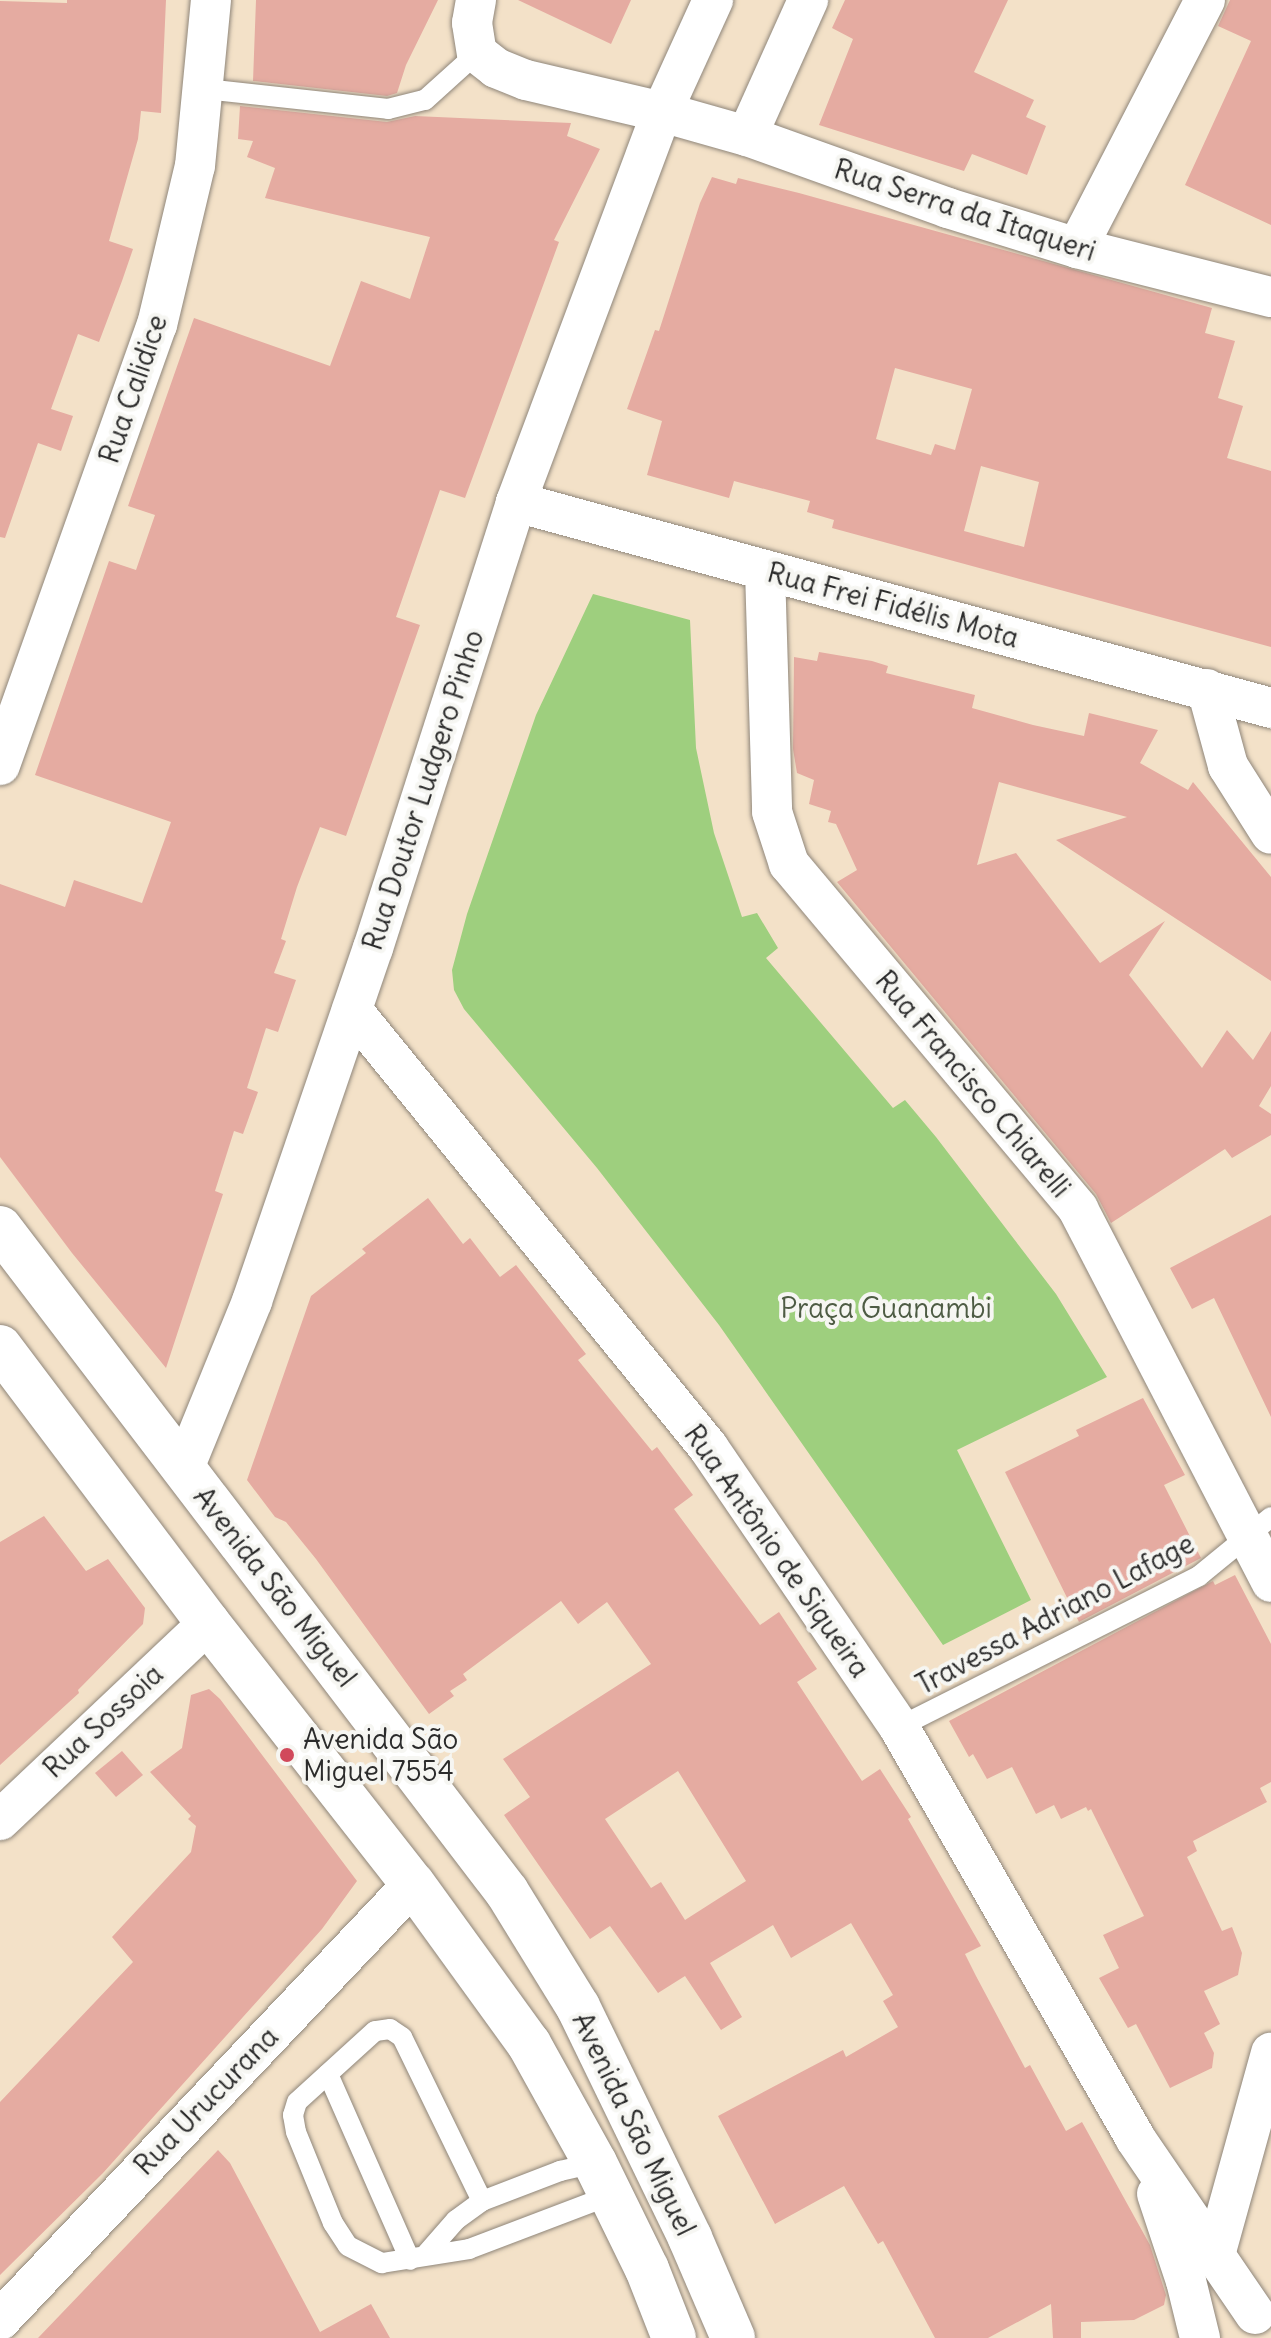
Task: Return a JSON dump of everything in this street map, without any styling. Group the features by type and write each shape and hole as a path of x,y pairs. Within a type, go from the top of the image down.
{"main road":[{"name":"Avenida São Miguel","path":"0,1228 507,1892 578,2007 690,2238 733,2338"},
{"name":"Avenida São Miguel","path":"0,1347 208,1623 413,1884 529,2044 603,2179 647,2269 674,2338"}],"street":[{"name":"Rua Calidice","path":"0,765 157,325 195,166 205,89 211,0"},
{"path":"476,0 472,23 477,53"},
{"name":"Rua Doutor Ludgero Pinho","path":"184,1468 252,1301 352,1010 516,502 662,112 713,0"},
{"path":"747,136 808,0"},
{"path":"1077,248 1205,0"},
{"name":"Rua Serra da Itaqueri","path":"477,53 496,68 526,80 747,136 948,208 1077,248 1271,297"},
{"name":"Rua Frei Fidélis Mota","path":"516,502 1271,708"},
{"name":"Rua Francisco Chiarelli","path":"765,570 772,812 789,864 1078,1209 1259,1526 1271,1582"},
{"path":"1207,689 1228,766 1271,834"},
{"name":"Rua Antônio de Siqueira","path":"352,1010 708,1447 899,1727 1135,2138 1215,2255 1263,2316"},
{"name":"Rua Sossoia","path":"0,1820 208,1623"},
{"name":"Rua Urucurana","path":"0,2320 413,1884"},
{"path":"1215,2255 1271,2053"},
{"name":"Rua Antônio de Siqueira","path":"1135,2138 1172,2237 1200,2338"},
{"path":"1209,2338 1222,2323 1263,2316"}],"lane":[{"path":"205,89 388,109 425,100 477,53"},
{"name":"Travessa Adriano Lafage","path":"899,1727 1199,1576 1259,1526"},
{"path":"482,2201 402,2037 390,2029 375,2031 297,2102 293,2115 333,2223 348,2246 382,2263 469,2249 493,2242 603,2179"},
{"path":"328,2074 419,2257"},
{"path":"419,2257 456,2220 482,2201 560,2171 603,2179"}],"green space":[{"name":"Praça Guanambi","path":"593,594 690,620 696,748 714,833 742,917 757,913 778,948 766,958 893,1108 905,1100 936,1137 1056,1294 1107,1377 957,1450 1031,1600 943,1645 719,1325 597,1168 464,1009 454,990 452,970 467,914 536,715"}],"building":[{"path":"67,0 166,0 161,113 141,111 138,139 109,241 133,249 122,281 99,342 78,334 51,409 73,416 61,451 38,443 5,538 0,537 0,1 67,3"},
{"path":"256,0 438,0 406,65 397,93 387,96 253,81"},
{"path":"518,0 631,0 611,44"},
{"path":"845,0 1008,0 974,72 1034,100 1026,117 1046,126 1027,175 972,154 964,171 819,125 853,39 832,28"},
{"path":"1230,0 1271,0 1271,225 1185,185 1251,41 1218,26"},
{"path":"240,106 387,122 415,116 571,123 567,136 600,149 554,240 559,242 465,498 440,490 396,617 420,625 346,836 320,827 297,887 281,939 286,941 274,973 296,980 278,1032 266,1028 247,1088 258,1092 243,1134 234,1131 215,1191 223,1194 166,1368 72,1253 0,1157 0,884 65,907 74,880 142,903 171,822 35,775 109,561 136,570 155,515 128,506 194,318 330,366 361,281 410,299 430,237 265,198 275,168 247,157 253,141 238,139"},
{"path":"712,177 736,184 738,178 1212,308 1205,333 1235,341 1218,398 1243,406 1227,458 1271,471 1271,647 832,528 834,520 807,512 810,501 734,481 729,498 647,475 662,421 627,409 655,330 659,331 700,203","holes":["895,368 972,389 955,450 935,444 931,455 876,439","981,466 1039,482 1024,547 964,531"]},
{"path":"819,652 872,661 888,666 886,673 975,695 972,708 1033,725 1084,736 1089,713 1158,730 1140,763 1188,790 1193,782 1271,877 1271,981 1056,840 1127,817 999,782 977,865 1016,853 1100,963 1165,921 1129,975 1202,1068 1227,1030 1253,1060 1271,1031 1271,1086 1259,1106 1271,1114 1271,1135 1232,1158 1225,1149 1111,1223 1096,1194 837,882 857,870 836,824 828,822 831,811 809,804 814,780 797,773 793,749 794,657 817,661"},
{"path":"428,1198 463,1244 470,1238 500,1277 516,1265 586,1354 578,1360 652,1451 657,1447 693,1495 674,1509 760,1625 779,1612 817,1669 797,1682 862,1781 880,1769 911,1817 908,1819 981,1946 965,1954 976,1976 1025,2068 1030,2065 1066,2131 1082,2122 1150,2245 1166,2295 1164,2305 1134,2320 1081,2322 1081,2338 1053,2338 1051,2304 988,2338 935,2338 883,2241 878,2244 844,2186 775,2224 718,2116 843,2050 846,2057 898,2027 883,2001 893,1995 851,1923 791,1958 773,1925 710,1963 742,2017 721,2030 685,1976 658,1993 610,1926 590,1939 504,1815 530,1797 503,1759 651,1664 607,1602 578,1624 561,1601 463,1674 467,1680 450,1691 454,1696 429,1714 316,1559 286,1522 275,1517 247,1480 311,1296 366,1253 362,1249","holes":["678,1771 746,1881 685,1920 661,1882 651,1888 605,1819"]},
{"path":"1271,1215 1271,1417 1214,1298 1192,1309 1170,1268"},
{"path":"1143,1398 1185,1475 1164,1485 1201,1558 1079,1622 1005,1472 1079,1436 1076,1430"},
{"path":"44,1516 86,1571 108,1559 145,1608 143,1624 78,1690 79,1693 0,1765 0,1542"},
{"path":"1235,1575 1271,1644 1271,1782 1260,1788 1267,1802 1193,1841 1197,1851 1187,1857 1222,1931 1232,1927 1242,1953 1238,1975 1204,1991 1220,2024 1204,2033 1214,2053 1212,2068 1170,2088 1136,2024 1128,2028 1099,1978 1119,1968 1103,1935 1144,1916 1091,1809 1088,1811 1086,1807 1061,1819 1054,1805 1036,1814 1012,1767 987,1779 973,1754 969,1757 949,1721 1213,1581 1215,1585"},
{"path":"209,1689 220,1699 357,1881 322,1929 103,2173 0,2275 0,2102 133,1962 112,1937 191,1852 196,1826 188,1819 191,1816 150,1772 182,1748 191,1695"},
{"path":"122,1751 143,1775 116,1797 95,1773"},
{"path":"218,2150 230,2163 320,2332 371,2304 390,2338 38,2338"}],"place":[{"name":"Avenida São Miguel 7554","path":"287,1755"}]}
